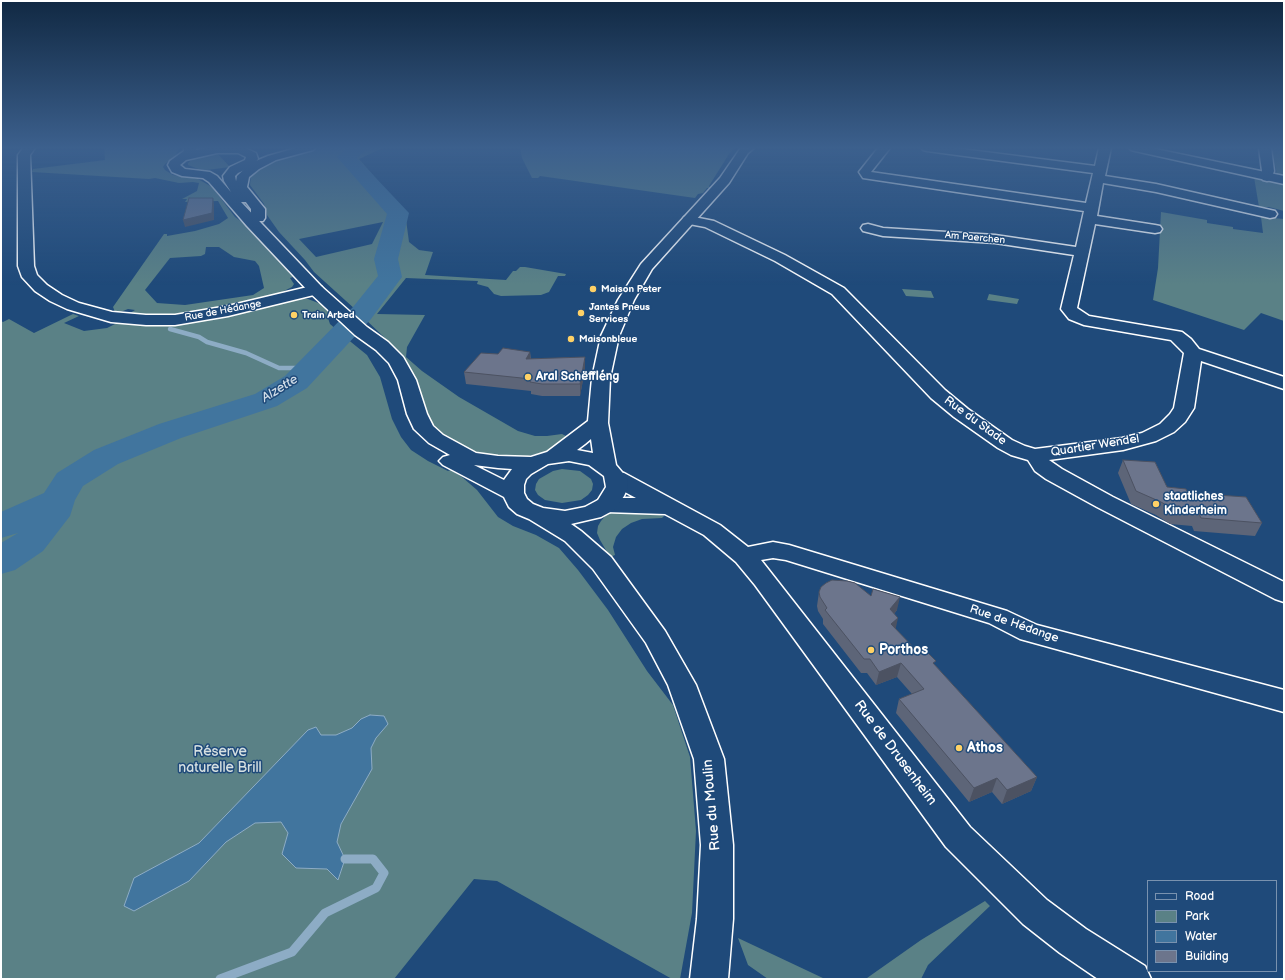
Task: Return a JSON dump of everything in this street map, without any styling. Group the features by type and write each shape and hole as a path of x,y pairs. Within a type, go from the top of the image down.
{"main road":[{"name":"Rue de Hédange","path":"24,194 26,266 30,277 41,288 56,298 73,306 98,314 128,319 175,320 205,316 316,290"},
{"path":"226,194 316,290 361,331 382,346 397,361 407,380 417,414 424,429 436,439 471,458 498,462 533,464"},
{"path":"240,194 288,259"},
{"path":"246,194 258,209 258,218"},
{"path":"537,514 565,518 580,516 599,508 613,496 617,487 611,472 598,423 601,378 610,336 626,300 646,267 713,194"},
{"path":"975,194 1091,213 1155,229"},
{"path":"1096,194 1070,309 1075,315 1084,320 1176,336 1185,342 1193,353 1284,383"},
{"path":"1178,194 1270,214"},
{"name":"Rue du Stade","path":"689,220 709,224 780,258 838,291 944,399 1005,444 1018,451 1035,454"},
{"name":"Am Paerchen","path":"868,228 883,232 995,239 1082,252"},
{"path":"361,331 392,382 402,416 411,433 423,445 438,456 513,493"},
{"name":"Quartier Wendel","path":"1035,454 1123,444 1149,437 1167,428 1178,418 1184,408 1193,353"},
{"path":"554,457 578,440 598,423"},
{"path":"1035,454 1043,466 1054,474 1105,502 1284,592"},
{"path":"602,563 573,536 537,514 525,509 517,502 513,493 513,485 516,477 523,470 533,464 554,457 583,457 596,460 611,472"},
{"name":"Rue de Drusenheim","path":"611,472 712,530 744,556 764,579 958,837 998,878 1035,912 1079,945 1114,969 1132,979"},
{"path":"599,508 637,505 675,510"},
{"path":"599,508 592,532 602,563"},
{"name":"Rue de Hédange","path":"744,556 773,550 789,553 998,617 1029,632 1284,701"},
{"name":"Rue du Moulin","path":"602,563 656,638 682,685 709,759 717,845 715,919 709,979"}],"green space":[{"path":"192,194 217,194 235,217 249,227 293,277 290,278 294,284 292,287 276,295 228,307 176,315 130,313 135,310 128,309 118,313 115,312 113,307 164,234 167,234 167,236 195,231 219,224 228,218 218,201 185,202 187,199 182,199","holes":["206,247 219,247 234,257 255,261 259,266 264,288 253,295 185,305 157,303 145,290 170,258 201,256 205,254"]},
{"path":"256,194 389,194 405,212 409,242 419,250 433,252 425,275 506,280 513,271 516,271 520,267 566,274 565,276 558,276 549,292 541,295 501,296 494,294 488,287 477,284 478,281 406,278 377,314 425,315 407,347 406,357 422,371 459,397 518,431 535,436 562,434 568,437 549,451 528,456 501,458 476,455 456,447 430,426 401,359 405,357 365,319 389,278 364,300 356,310 314,272 279,232 267,215 264,204","holes":["383,222 372,244 316,257 299,239"]},
{"path":"665,194 699,194 695,198"},
{"path":"1257,194 1284,194 1284,211 1269,207 1259,207"},
{"path":"1161,212 1207,220 1207,223 1233,227 1233,229 1263,233 1261,217 1284,219 1284,321 1261,313 1244,330 1153,300 1158,268"},
{"path":"902,289 931,291 934,298 906,296"},
{"path":"989,294 1019,299 1017,304 987,300"},
{"name":"Réserve naturelle Brill","path":"300,299 308,299 321,304 333,316 328,318 330,324 337,330 298,380 346,338 367,355 380,377 392,419 401,437 411,450 428,461 448,471 451,470 462,477 477,490 498,517 513,526 536,535 559,548 578,570 608,610 647,671 673,705 690,757 696,831 692,913 680,979 672,979 497,881 474,879 394,979 1,979 1,321 3,322 9,319 34,333 73,314 79,316 64,323 84,331 107,328 117,323 142,325 172,324"},
{"path":"562,469 580,471 591,479 593,484 592,490 588,495 581,500 562,503 545,500 538,495 535,490 539,479 553,471"},
{"path":"644,511 664,516 662,518 642,519 631,523 622,529 616,537 613,547 615,555 610,557 597,533 598,526 601,521 606,515 613,512"},
{"path":"985,901 990,906 928,965 921,979 867,978 921,940"},
{"path":"738,938 825,979 768,979 748,965"}],"water":[{"path":"390,277 369,314 346,338 296,382 328,340 364,300"},
{"path":"370,715 384,716 388,724 376,738 371,748 372,769 341,824 337,842 345,859 338,880 327,869 296,868 282,854 288,833 281,822 255,823 226,842 189,881 134,911 124,906 134,878 199,843 308,730 316,727 321,735 336,735 352,728 361,719"}],"pier":[{"path":"354,309 366,320 347,339 336,329"}],"building":[{"path":"189,198 213,198 212,213 183,220"},
{"path":"503,348 530,352 526,359 585,357 580,384 542,384 530,382 531,379 464,372 481,353 498,354"},
{"path":"1123,460 1155,462 1167,487 1186,489 1188,493 1246,497 1262,523 1201,518 1198,512 1175,510 1136,491"},
{"path":"832,580 855,583 871,596 873,589 900,597 890,609 898,618 891,624 917,651 924,649 936,661 933,663 1037,777 1007,790 997,778 974,788 899,699 924,689 901,663 879,672 870,659 864,659 825,610 827,608 820,597 819,592 821,587"}],"waterway":[{"name":"Alzette","path":"57,500 69,480 106,457 170,431 266,400 296,382 362,313 390,277 386,259 398,213 380,194"},
{"path":"170,329 199,337 207,342 246,353 279,368 309,368"},
{"name":"Alzette","path":"1,526 57,500"},
{"path":"1,561 30,542 52,516 57,500"},
{"path":"220,979 292,952 325,913 376,888 384,873 373,859 345,859"}],"place":[{"name":"Maison Peter","path":"593,289"},
{"name":"Jantes Pneus Services","path":"581,313"},
{"name":"Train Arbed","path":"294,315"},
{"name":"Maisonbleue","path":"571,339"},
{"name":"Aral Schëffléng","path":"528,377"},
{"name":"staatliches Kinderheim","path":"1156,504"},
{"name":"Porthos","path":"871,650"},
{"name":"Athos","path":"959,748"}]}
